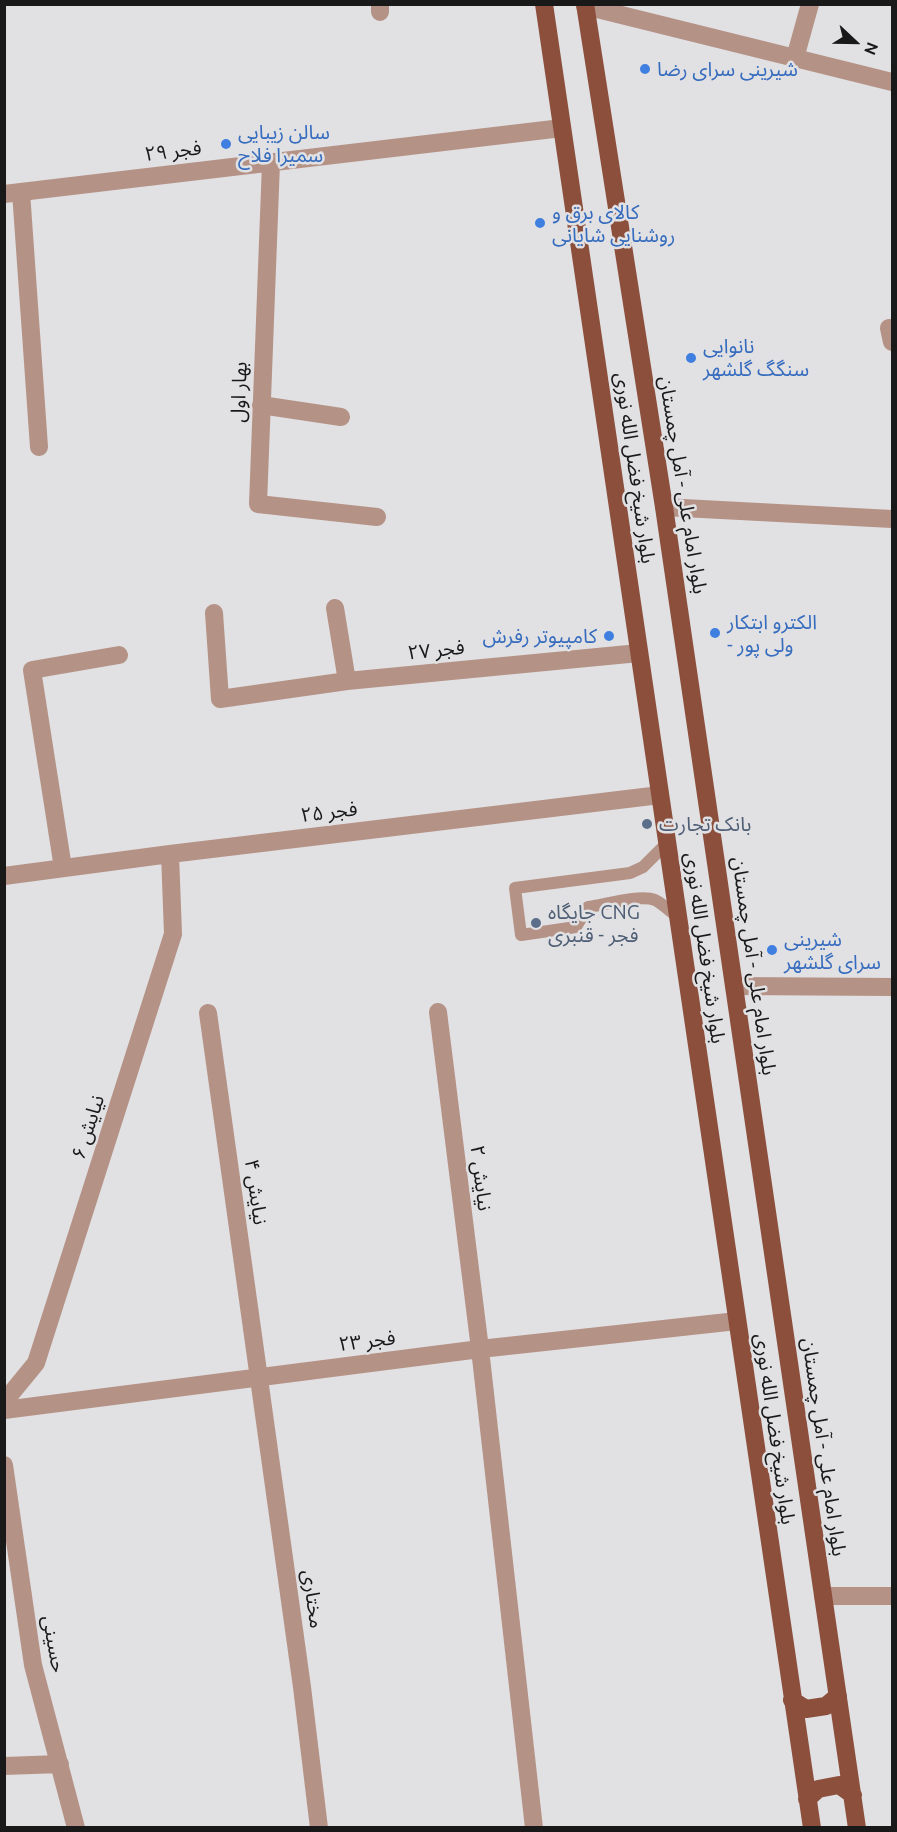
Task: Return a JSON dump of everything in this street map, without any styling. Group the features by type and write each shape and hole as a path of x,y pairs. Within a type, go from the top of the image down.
{"main road":[{"name":"بلوار شیخ فضل الله نوری","path":"544,4 812,1827"},
{"name":"بلوار امام علی - آمل چمستان","path":"585,5 664,507 857,1827"},
{"path":"792,1700 806,1709 826,1706 838,1696"},
{"path":"807,1799 818,1789 839,1785 852,1795"}],"street":[{"path":"795,58 810,4"},
{"path":"585,5 892,82"},
{"name":"فجر ۲۹","path":"13,193 562,128"},
{"name":"بهار اول","path":"271,163 258,504 376,518"},
{"path":"13,193 39,447"},
{"path":"261,405 341,417"},
{"path":"664,507 892,519"},
{"path":"335,608 347,681"},
{"name":"فجر ۲۷","path":"214,613 220,699 347,681 639,652"},
{"path":"63,868 32,670 119,656"},
{"name":"فجر ۲۵","path":"4,876 660,795"},
{"name":"نیایش ۶","path":"4,1402 36,1363 173,934 170,854"},
{"path":"734,986 892,987"},
{"name":"نیایش ۲","path":"438,1012 480,1349 534,1827"},
{"name":"نیایش ۴","path":"208,1013 260,1377"},
{"name":"فجر ۲۳","path":"4,1410 480,1349 737,1321"},
{"name":"مختاری","path":"260,1377 319,1827"},
{"name":"حسینی","path":"4,1465 33,1665 76,1827"},
{"path":"823,1596 892,1596"},
{"path":"4,1766 60,1764"}],"lane":[{"path":"667,843 643,867 630,873 515,888 521,935 576,927 588,908 641,898 657,901 663,908 678,917"}],"place":[{"name":"شیرینی سرای رضا","path":"645,69"},
{"name":"سالن زیبایی سمیرا فلاح","path":"226,144"},
{"name":"کالای برق و روشنایی شایانی","path":"540,223"},
{"name":"نانوایی سنگگ گلشهر","path":"691,358"},
{"name":"الکترو ابتکار - ولی پور","path":"715,633"},
{"name":"کامپیوتر رفرش","path":"609,636"},
{"name":"بانک تجارت","path":"647,824"},
{"name":"جایگاه CNG فجر - قنبری","path":"536,923"},
{"name":"شیرینی سرای گلشهر","path":"772,950"}]}
